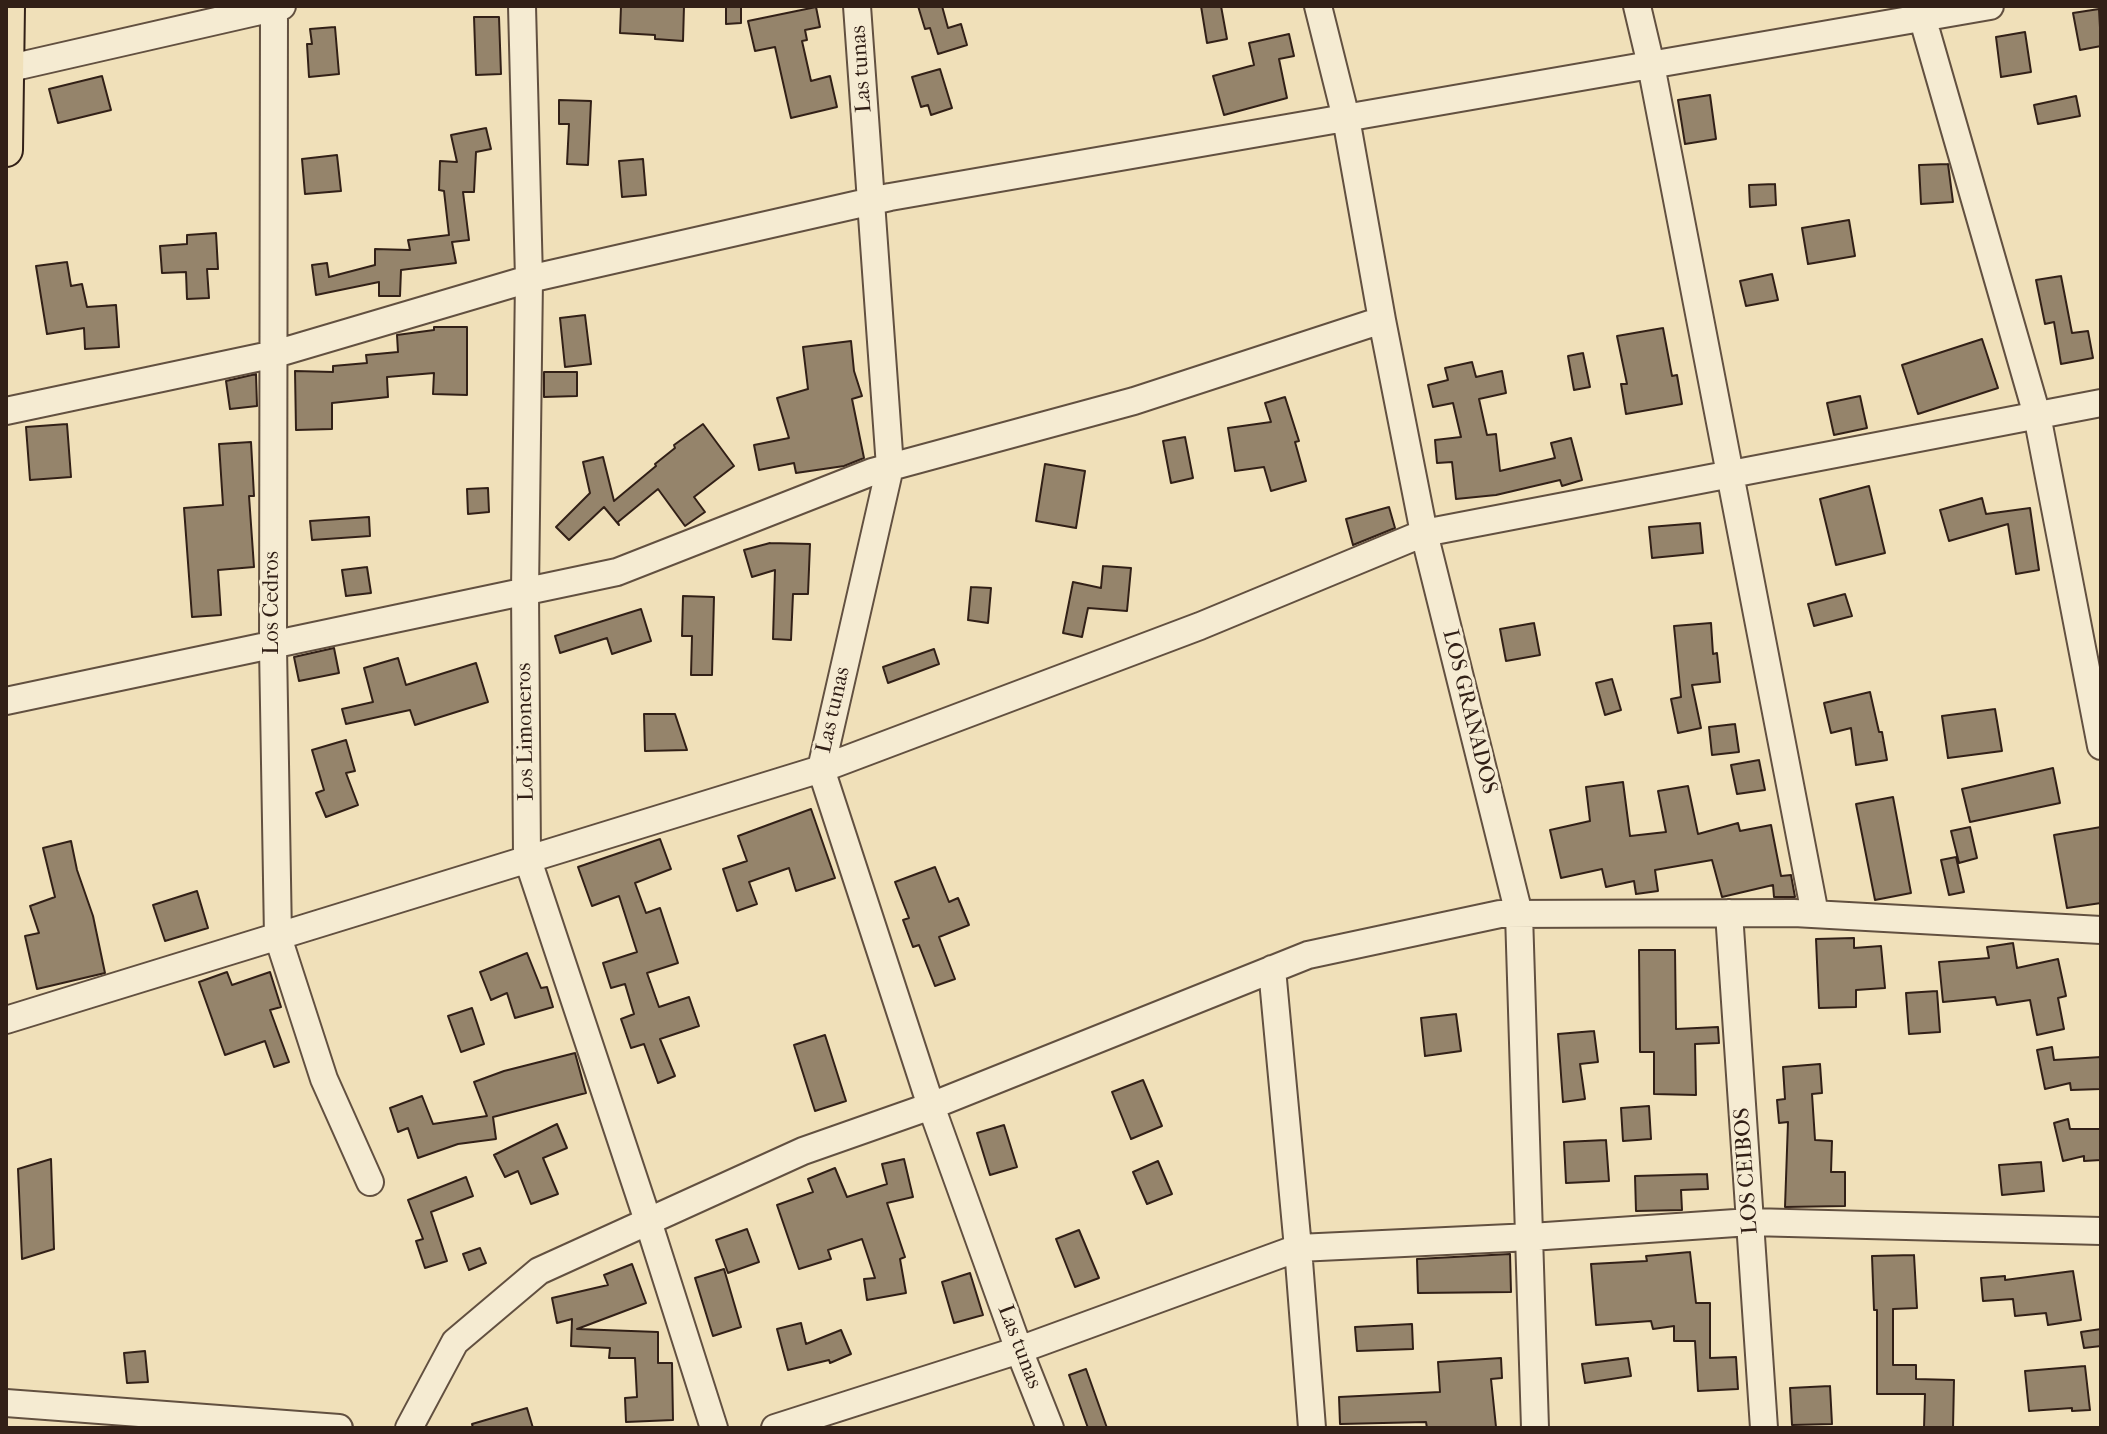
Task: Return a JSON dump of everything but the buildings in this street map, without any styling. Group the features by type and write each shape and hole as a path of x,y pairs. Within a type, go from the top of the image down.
{"main road":[{"path":"6,150 8,6"}],"street":[{"name":"Los Limoneros","path":"522,6 529,279 525,591 527,857 714,1428"},
{"name":"Las tunas","path":"857,6 890,467 821,769 931,1106 1050,1428"},
{"name":"LOS GRANADOS","path":"1318,6 1346,118 1424,533 1519,914 1535,1428"},
{"path":"1637,6 1815,914"},
{"path":"6,411 275,354 529,279 871,201 1651,65 1920,12 1990,6"},
{"path":"7,68 276,7"},
{"name":"Los Cedros","path":"276,7 273,647 278,937 324,1079 370,1182"},
{"path":"1920,12 2037,415 2101,746"},
{"path":"6,701 617,572 872,472 1134,401 1382,320"},
{"path":"6,1020 527,857 821,769 1200,626 1424,533 2101,403"},
{"name":"LOS CEIBOS","path":"1729,913 1764,1428"},
{"path":"409,1428 455,1342 539,1271 803,1151 931,1106 1308,955 1500,914 1815,914 2101,930"},
{"path":"1272,969 1312,1428"},
{"path":"775,1428 1019,1350 1298,1248 1750,1222 2101,1231"},
{"path":"6,1403 339,1428"}]}
